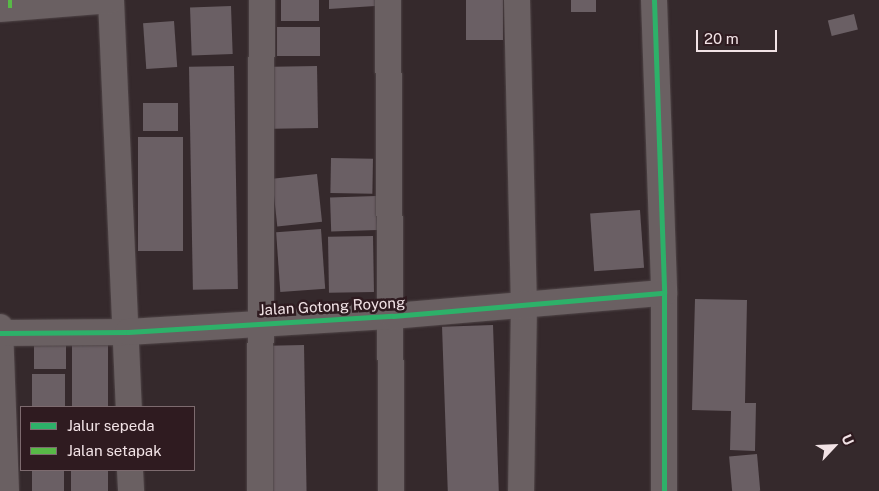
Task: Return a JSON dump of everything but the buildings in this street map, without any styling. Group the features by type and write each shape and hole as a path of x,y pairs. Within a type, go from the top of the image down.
{"street":[{"path":"6,6 111,0 128,332 129,406"},
{"path":"260,491 262,0"},
{"path":"388,0 393,316 391,491"},
{"path":"517,0 524,304 522,491"},
{"path":"654,0 664,293 664,491"},
{"name":"Jalan Gotong Royong","path":"0,333 128,332 261,322 393,316 664,293"},
{"path":"0,327 6,491"},
{"path":"130,471 131,491"}],"marked path":[{"path":"10,0 10,8"}],"cycle path":[{"path":"654,0 664,293 664,491"},
{"path":"0,333 128,332 393,316 664,293"}]}
